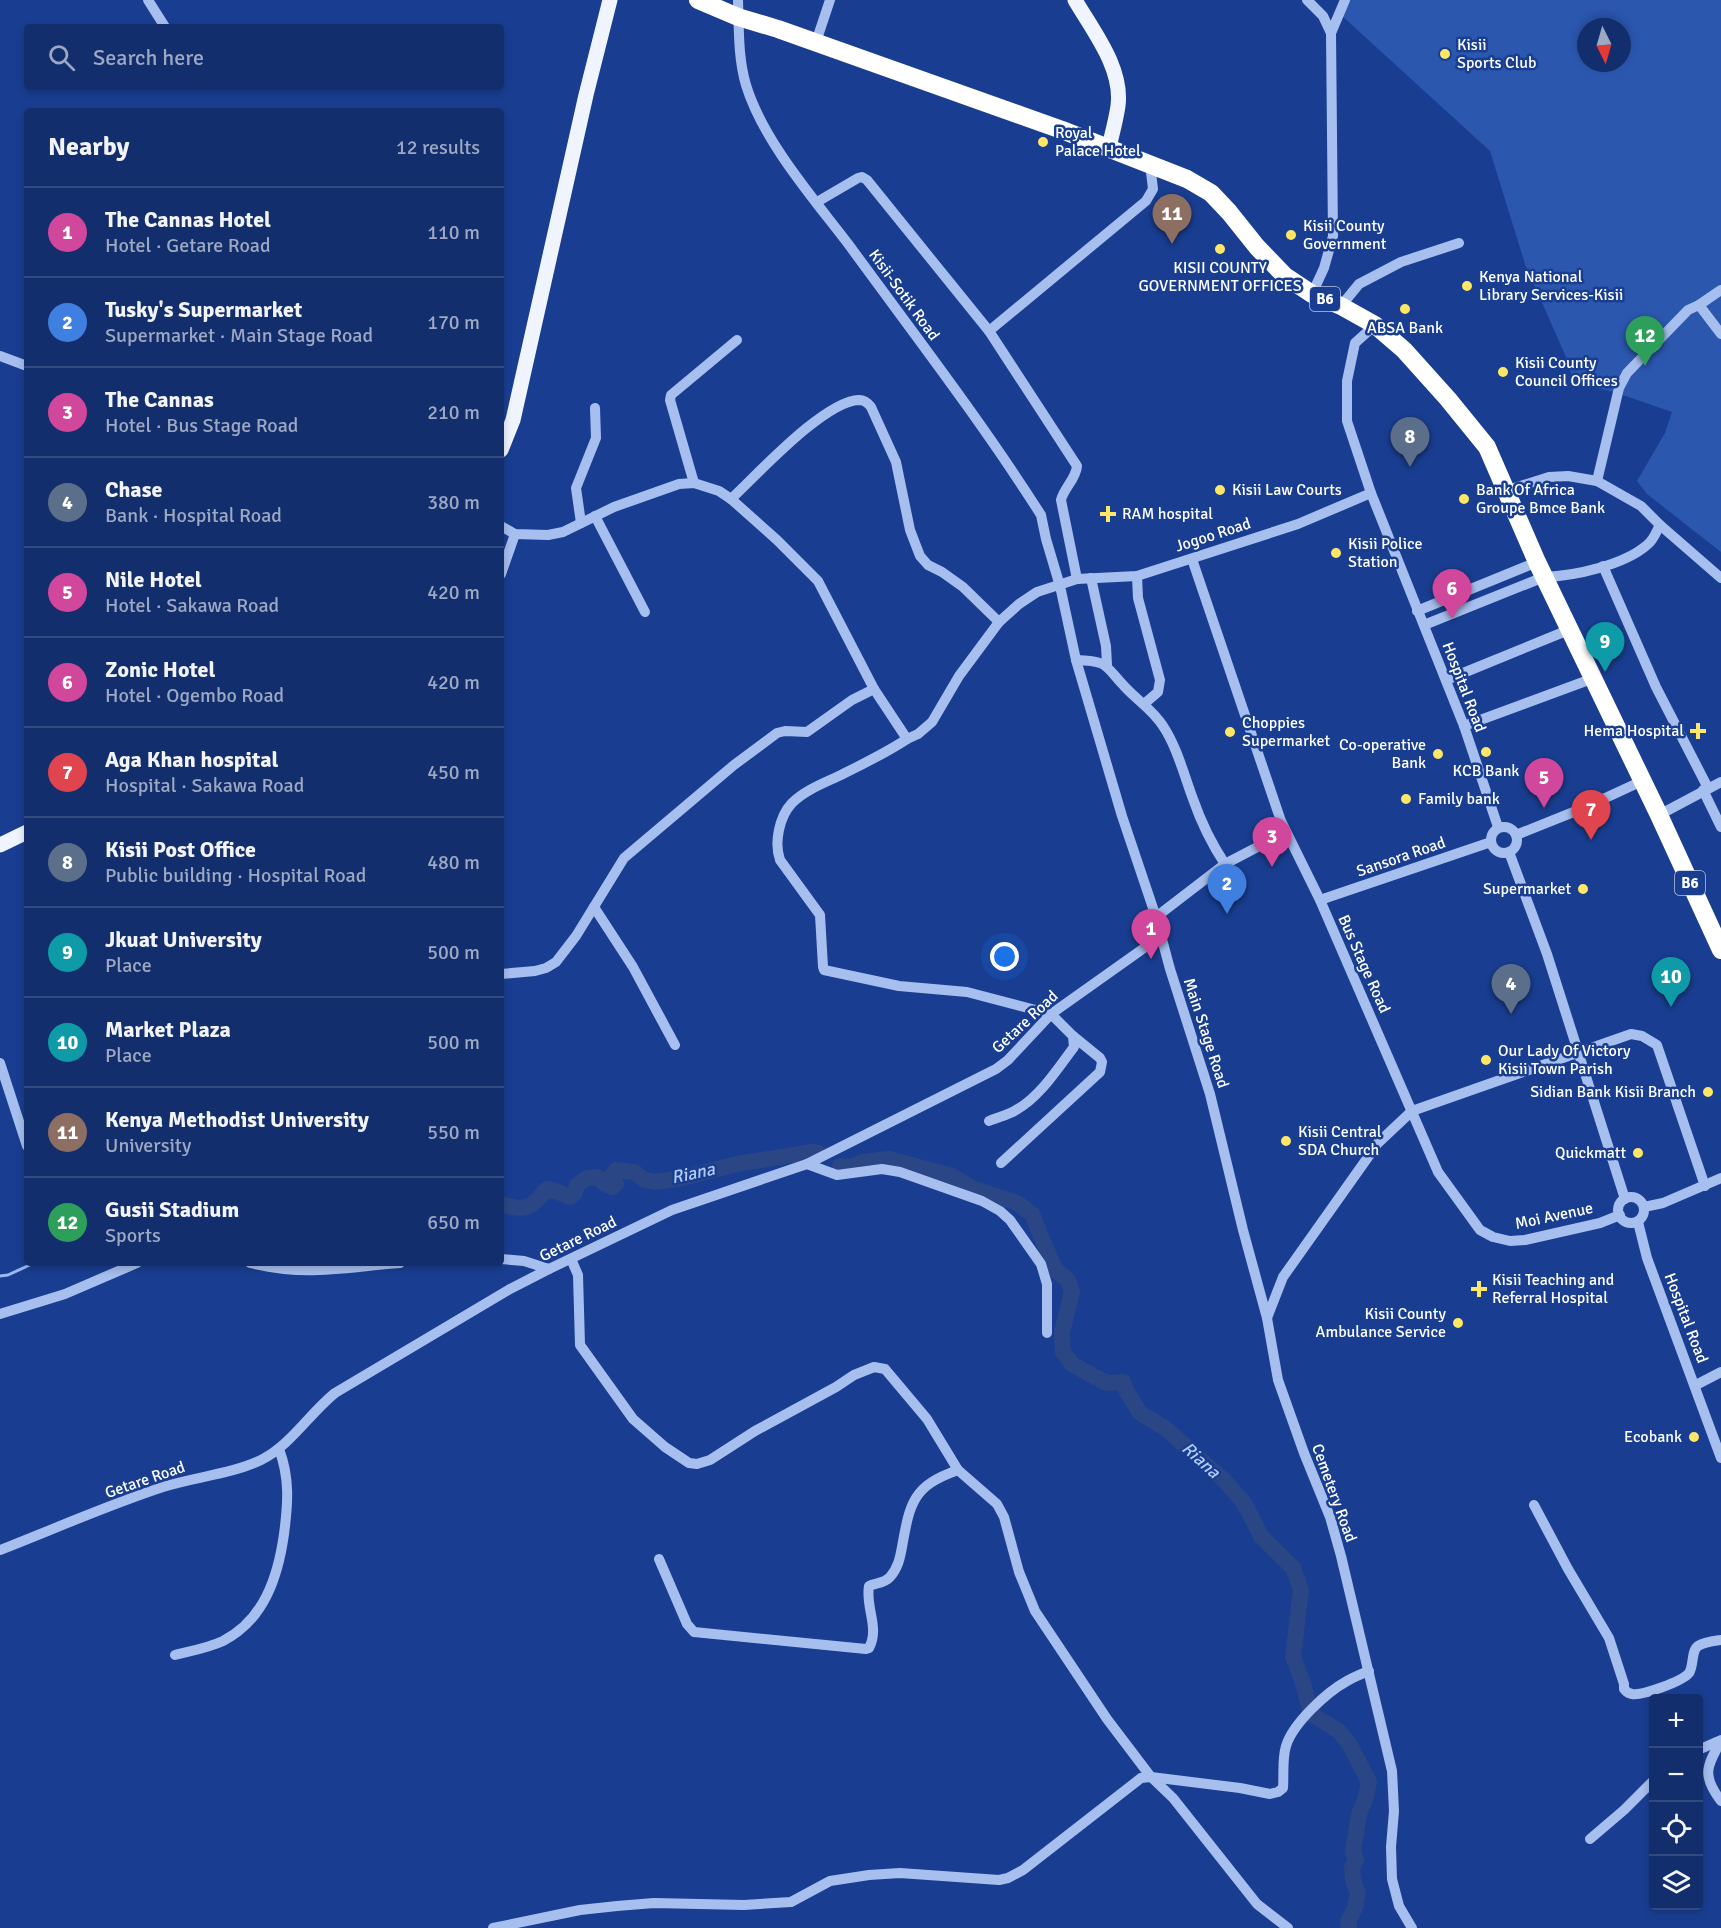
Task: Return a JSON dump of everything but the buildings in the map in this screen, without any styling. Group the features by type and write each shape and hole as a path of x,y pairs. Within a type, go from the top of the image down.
{"highway":[{"name":"B6","path":"698,0 738,9 816,42 1109,147 1187,179 1211,193 1276,268 1312,294 1341,306 1375,325 1404,350 1487,447 1505,490 1547,572 1570,629 1721,950"}],"main road":[{"path":"504,442 513,420 586,95 610,0"},
{"path":"1075,0 1110,62 1117,82 1118,105 1109,147"},
{"path":"0,845 24,833"}],"street":[{"path":"148,0 163,24"},
{"path":"816,42 830,0"},
{"path":"1307,0 1323,16 1332,33"},
{"path":"1312,294 1327,258 1333,236 1332,33 1345,0"},
{"name":"Kisii-Sotik Road","path":"738,9 742,68 763,125 785,159 924,347 1041,514 1060,586"},
{"path":"989,331 1146,201 1153,189 1150,164"},
{"path":"817,202 858,178 862,177 867,180 989,331 1077,466 1076,473 1061,500 1077,579"},
{"path":"1341,306 1359,284 1401,262 1459,243"},
{"path":"1597,481 1619,388 1628,373 1688,310 1721,290"},
{"path":"1699,305 1721,334"},
{"name":"Hospital Road","path":"1375,325 1354,343 1348,370 1347,421 1371,493 1464,726 1498,827"},
{"path":"694,483 670,395 737,340"},
{"path":"0,356 24,365"},
{"path":"731,499 796,436 816,421 850,402 860,400 866,402 871,407 896,462 910,530 920,556 928,565 963,587 999,622"},
{"path":"581,523 576,488 596,438 595,408"},
{"path":"1505,490 1549,477 1568,476 1597,481 1641,506 1721,578"},
{"path":"504,528 515,534 548,535 562,532 614,507 679,484 694,483 718,491 731,499 777,540 818,581 874,689 907,739"},
{"name":"Jogoo Road","path":"1052,1014 967,992 899,986 828,971 823,967 820,915 778,855 777,846 781,822 791,805 801,795 881,755 918,734 932,722 959,676 999,622 1037,592 1077,579 1137,576 1298,524 1371,493"},
{"path":"595,516 645,612"},
{"path":"1418,611 1547,572 1603,566 1635,554 1649,544 1660,525"},
{"path":"504,565 515,534"},
{"name":"Bus Stage Road","path":"1192,559 1286,832 1320,900 1438,1172 1480,1230 1493,1238"},
{"path":"1603,566 1721,827"},
{"path":"1424,625 1547,572"},
{"path":"1137,576 1138,598 1160,680 1158,692 1144,704"},
{"path":"1091,578 1106,645 1107,665"},
{"name":"Main Stage Road","path":"1060,586 1077,660 1122,816 1156,917 1210,1094 1267,1318"},
{"path":"1446,680 1570,629"},
{"path":"1077,660 1098,660 1107,665 1164,727 1184,772 1203,826 1225,864"},
{"path":"1464,726 1594,678"},
{"path":"504,974 535,971 556,962 576,936 624,858 734,765 777,733 807,732 852,700 874,689"},
{"path":"1516,835 1586,807 1642,781"},
{"path":"1659,815 1721,782"},
{"path":"1498,827 1510,828 1516,835 1517,843 1509,852 1497,851 1491,842 1492,833 1498,827"},
{"path":"1156,917 1225,864 1286,832"},
{"name":"Sansora Road","path":"1320,900 1491,842"},
{"path":"1509,852 1580,1052 1625,1199"},
{"path":"594,907 633,967 675,1045"},
{"name":"Getare Road","path":"0,1550 163,1488 261,1460 279,1449 335,1393 510,1289 672,1210 807,1164 996,1069 1008,1060 1052,1014 1161,936"},
{"path":"1000,1163 1101,1072 1100,1058 1073,1036 1052,1014"},
{"path":"1267,1318 1283,1277 1378,1143 1412,1111 1631,1034 1642,1036 1656,1045 1705,1186"},
{"path":"989,1121 1016,1110 1030,1100 1074,1047 1073,1036"},
{"path":"0,1063 24,1137"},
{"path":"807,1164 837,1175 882,1169 900,1172 982,1201 1000,1211 1010,1220 1041,1264 1047,1284 1047,1333"},
{"path":"1644,1207 1663,1203 1721,1178"},
{"path":"1635,1198 1644,1207 1643,1215 1638,1221 1629,1223 1620,1215 1619,1207 1625,1199 1635,1198"},
{"name":"Moi Avenue","path":"1493,1238 1510,1241 1526,1240 1600,1223 1620,1215"},
{"name":"Hospital Road","path":"1638,1221 1647,1258 1696,1385 1721,1458"},
{"path":"504,1259 524,1261 549,1269"},
{"path":"571,1259 578,1275 580,1345 633,1419 689,1463 697,1464 710,1460 755,1431 854,1375 879,1366 885,1369 927,1419 958,1470 998,1504 1004,1517 1019,1572 1035,1611 1107,1719 1151,1777 1173,1798 1257,1904 1288,1928"},
{"path":"0,1314 65,1294 129,1266"},
{"path":"263,1266 311,1272 370,1266"},
{"name":"Cemetery Road","path":"1267,1318 1278,1380 1330,1517 1369,1671 1392,1771 1394,1811 1392,1879 1399,1906 1412,1928"},
{"path":"1696,1385 1721,1372"},
{"path":"175,1655 223,1641 252,1618 264,1603 273,1584 279,1562 286,1517 287,1472 279,1449"},
{"path":"659,1558 687,1624 694,1632 866,1649 869,1648 873,1639 869,1586 889,1579 896,1569 906,1517 918,1494 933,1481 958,1470"},
{"path":"1534,1505 1568,1569 1609,1638 1624,1689 1627,1692 1634,1694 1674,1683 1691,1670 1695,1649 1698,1646 1721,1640"},
{"path":"493,1928 580,1910 617,1906 744,1905 791,1902 830,1881 869,1875 900,1873 999,1880 1008,1878 1023,1870 1137,1780 1151,1777 1270,1794 1278,1792 1283,1788 1286,1746 1292,1734 1306,1716 1328,1695 1347,1681 1369,1671"},
{"path":"1703,1748 1721,1740"},
{"path":"1721,1740 1708,1763 1707,1774 1710,1787 1721,1802"},
{"path":"1590,1839 1624,1810 1649,1784"}],"shaded area":[{"path":"1343,0 1721,0 1721,552 1647,494 1637,481 1665,433 1672,412 1614,392 1574,383 1566,357 1525,264 1490,151 1341,15"}],"waterway":[{"name":"Riana","path":"504,1205 516,1208 527,1207 547,1189 570,1197 575,1193 577,1185 587,1178 597,1177 612,1187 616,1184 611,1176 616,1170 634,1172 645,1180 655,1182 682,1178 737,1164 818,1153"},
{"name":"Riana","path":"840,1166 851,1167 862,1162 889,1159 952,1176 972,1188 1017,1203 1032,1214 1052,1263 1057,1271 1068,1280 1072,1292 1062,1332 1063,1352 1072,1364 1107,1383 1123,1382 1140,1413 1165,1428 1225,1481 1244,1503 1261,1536 1293,1568 1301,1590 1293,1657 1311,1714 1339,1731 1350,1745 1369,1782 1359,1814 1353,1851 1356,1860 1352,1868 1353,1880 1358,1893 1355,1908 1348,1922 1349,1928"},
{"name":"Riana","path":"0,1276 28,1266"}],"place":[{"name":"Kisii Sports Club","path":"1445,54"},
{"name":"Royal Palace Hotel","path":"1043,142"},
{"name":"Kisii County Government","path":"1291,235"},
{"name":"Kenya Methodist University","path":"1172,244"},
{"name":"KISII COUNTY GOVERNMENT OFFICES","path":"1220,249"},
{"name":"Kenya National Library Services-Kisii","path":"1467,286"},
{"name":"ABSA Bank","path":"1405,309"},
{"name":"Gusii Stadium","path":"1645,366"},
{"name":"Kisii County Council Offices","path":"1503,372"},
{"name":"Kisii Post Office","path":"1410,467"},
{"name":"Kisii Law Courts","path":"1220,490"},
{"name":"Bank Of Africa Groupe Bmce Bank","path":"1464,499"},
{"name":"RAM hospital","path":"1108,514"},
{"name":"Kisii Police Station","path":"1336,553"},
{"name":"Zonic Hotel","path":"1452,619"},
{"name":"Jkuat University","path":"1605,672"},
{"name":"Hema Hospital","path":"1698,731"},
{"name":"Choppies Supermarket","path":"1230,732"},
{"name":"KCB Bank","path":"1486,752"},
{"name":"Co-operative Bank","path":"1438,754"},
{"name":"Family bank","path":"1406,799"},
{"name":"Nile Hotel","path":"1544,808"},
{"name":"Aga Khan hospital","path":"1591,840"},
{"name":"The Cannas","path":"1272,867"},
{"name":"Supermarket","path":"1583,889"},
{"name":"Tusky's Supermarket","path":"1227,914"},
{"name":"The Cannas Hotel","path":"1151,959"},
{"name":"Market Plaza","path":"1671,1007"},
{"name":"Chase","path":"1511,1014"},
{"name":"Our Lady Of Victory Kisii Town Parish","path":"1486,1060"},
{"name":"Sidian Bank Kisii Branch","path":"1708,1092"},
{"name":"Kisii Central SDA Church","path":"1286,1141"},
{"name":"Quickmatt","path":"1638,1153"},
{"name":"Kisii Teaching and Referral Hospital","path":"1479,1289"},
{"name":"Kisii County Ambulance Service","path":"1458,1323"},
{"name":"Ecobank","path":"1694,1437"}]}
